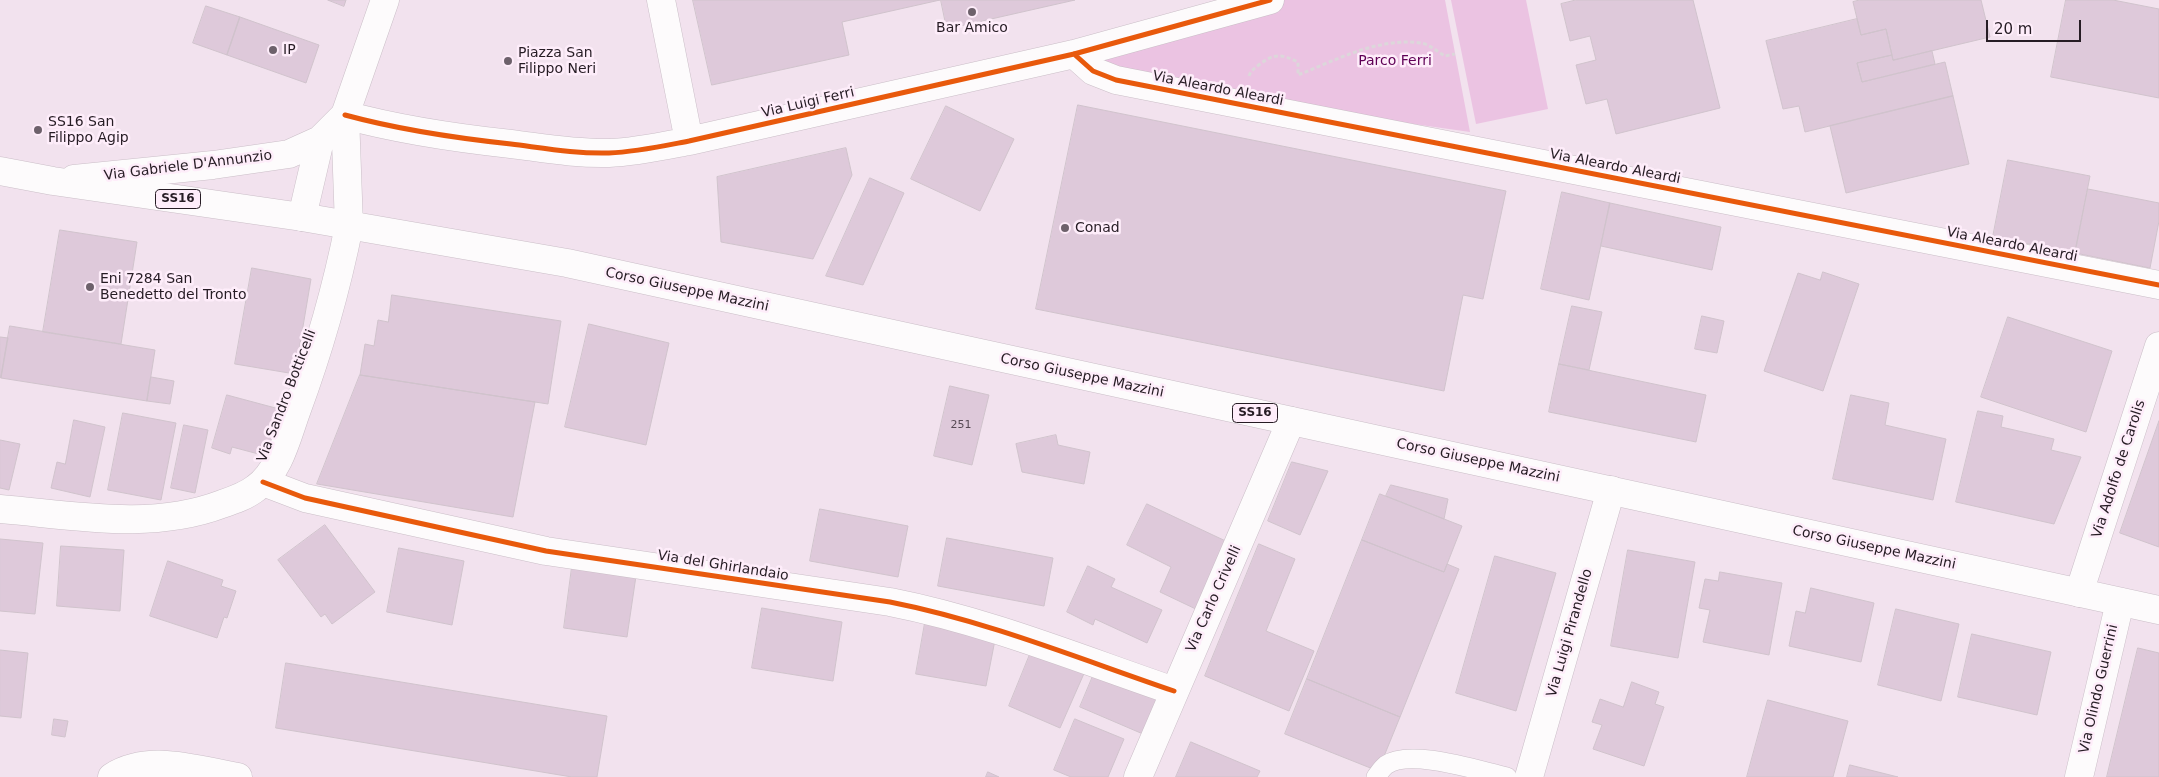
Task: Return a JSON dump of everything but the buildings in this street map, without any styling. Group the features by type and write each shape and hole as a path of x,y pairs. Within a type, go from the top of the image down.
{"street":[{"path":"349,226 345,115 385,0"},
{"path":"661,0 689,141"},
{"name":"Via Luigi Ferri","path":"345,115 434,135 566,151 610,153 689,141 1074,54 1270,0"},
{"name":"Via Aleardo Aleardi","path":"1074,54 1093,71 1110,79 2159,285"},
{"name":"Via Gabriele D'Annunzio","path":"53,181 213,165 289,154 320,140 345,115"},
{"path":"302,217 320,140"},
{"name":"Corso Giuseppe Mazzini","path":"0,170 53,181 302,217 567,263 2159,610"},
{"name":"Via Sandro Botticelli","path":"0,509 123,519 172,518 208,509 239,498 263,482 283,447 320,343 338,283 349,226"},
{"name":"Via Adolfo de Carolis","path":"2079,593 2159,346"},
{"name":"Via Carlo Crivelli","path":"1138,777 1291,421"},
{"name":"Via del Ghirlandaio","path":"263,482 305,498 546,551 890,602 938,612 986,626 1174,691"},
{"name":"Via Luigi Pirandello","path":"1529,777 1611,490"},
{"name":"Via Olindo Guerrini","path":"2079,777 2120,602"},
{"path":"112,777 132,767 153,764 238,777"}],"lane":[{"path":"1376,777 1386,765 1403,759 1422,758 1507,777"}],"path":[{"path":"1244,106 1248,100 1247,85 1250,72 1270,56 1286,56 1298,62 1298,75 1368,47 1398,43 1422,43 1444,56 1455,54"}],"green space":[{"name":"Parco Ferri","path":"1270,0 1445,0 1470,132 1132,84 1074,54"},
{"path":"1451,0 1526,0 1548,109 1476,124"}],"cycle path":[{"path":"345,115 407,129 469,139 572,152 609,153 629,151 689,141 1074,54 1270,0"},
{"path":"1074,54 1093,71 1116,80 2159,285"},
{"path":"263,482 305,498 546,551 890,602 926,610 998,630 1174,691"}],"place":[{"name":"Bar Amico","path":"972,12"},
{"name":"IP","path":"273,50"},
{"name":"Piazza San Filippo Neri","path":"508,61"},
{"name":"SS16 San Filippo Agip","path":"38,130"},
{"name":"Conad","path":"1065,228"},
{"name":"Eni 7284 San Benedetto del Tronto","path":"90,287"}]}
